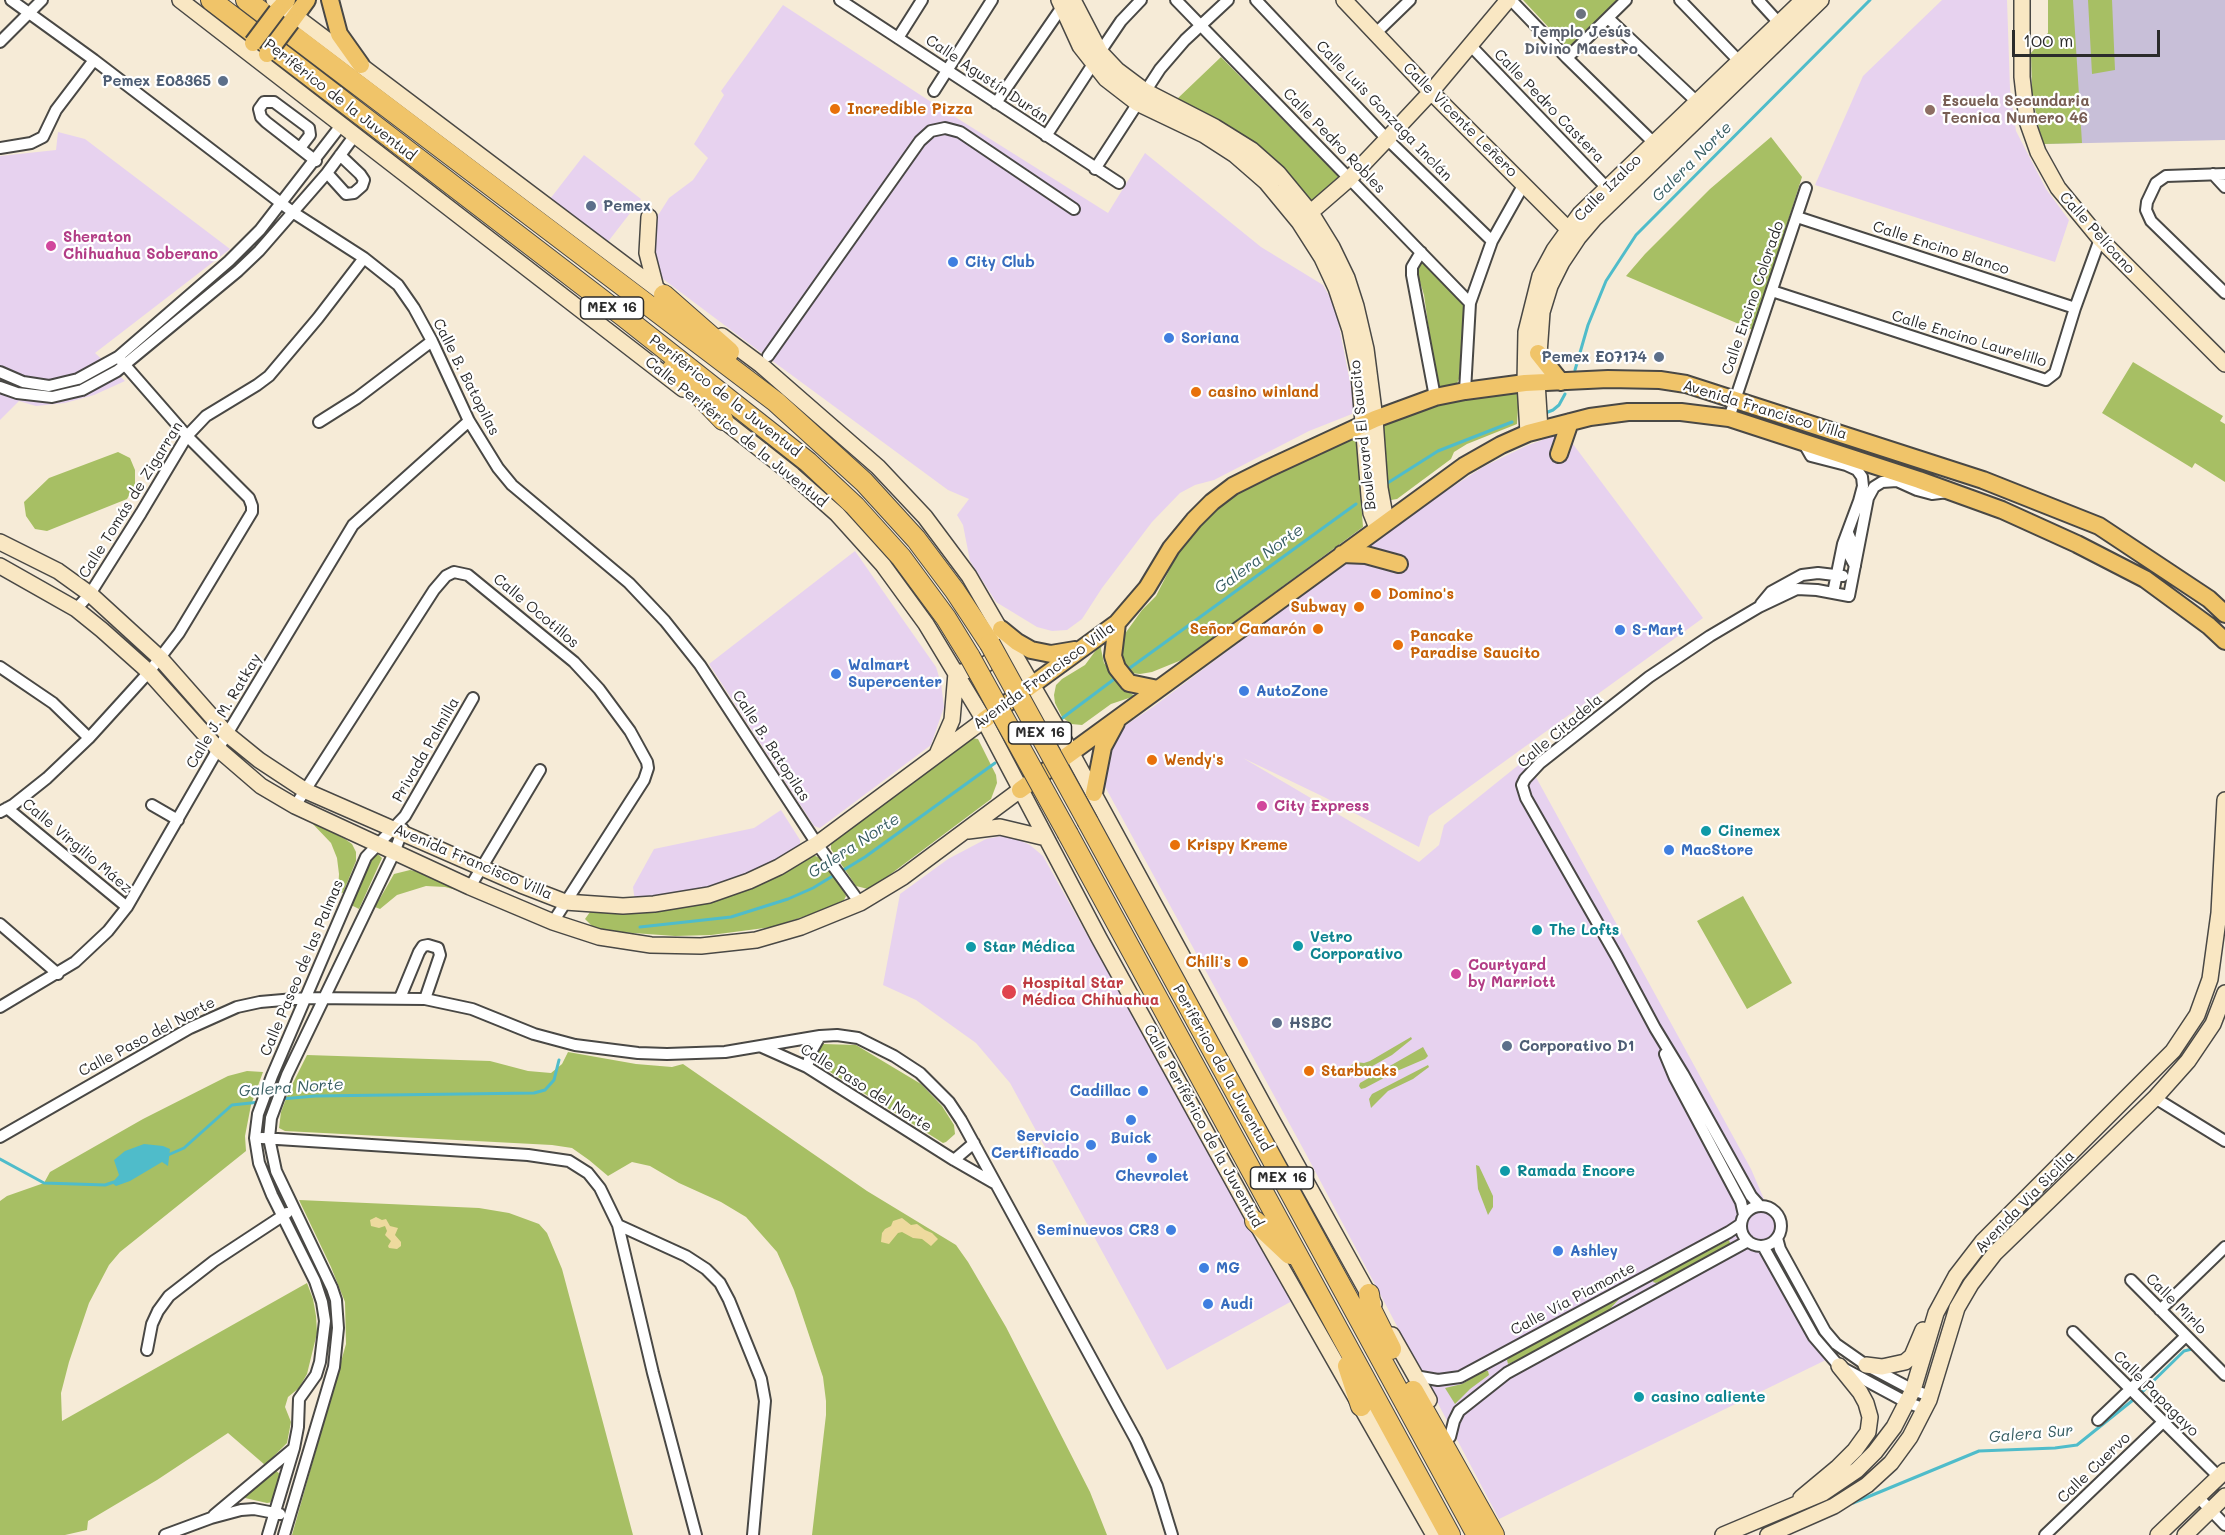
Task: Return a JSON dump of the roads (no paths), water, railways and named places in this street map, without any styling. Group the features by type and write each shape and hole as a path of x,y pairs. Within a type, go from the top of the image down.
{"highway":[{"name":"Periférico de la Juventud","path":"211,0 782,440 847,498 901,557 946,618 970,657 1450,1535"},
{"name":"Periférico de la Juventud","path":"246,0 776,402 864,482 916,539 955,591 1000,639 1088,822 1476,1535"},
{"path":"660,291 743,365 776,402"},
{"path":"623,316 723,420"},
{"path":"1302,1215 1321,1234 1454,1484 1485,1535"},
{"path":"1255,1221 1302,1265"},
{"path":"1369,1294 1371,1309 1381,1331 1494,1535"},
{"path":"1332,1317 1361,1406"}],"main road":[{"name":"Calle Periférico de la Juventud","path":"180,0 250,47 355,135 793,474 844,521 873,553 926,624 984,720 1255,1221 1434,1535"},
{"path":"250,47 284,9 307,0"},
{"path":"330,0 339,34 361,65"},
{"name":"Calle Vicente Leñero","path":"1344,0 1431,92 1573,233"},
{"path":"1305,217 1349,179 1387,139 1431,92 1510,0"},
{"name":"Calle Izalco","path":"1531,383 1538,353 1542,312 1550,286 1562,262 1580,214 1803,0"},
{"name":"Calle Izalco","path":"1534,432 1526,332 1540,276 1554,250 1595,218 1821,0"},
{"name":"Calle Pelícano","path":"2022,0 2022,78 2027,121 2037,152 2058,188 2100,239 2221,355"},
{"name":"Boulevard El Saucito","path":"1065,2 1097,58 1117,70 1141,97 1235,155 1305,217 1332,247 1347,278 1366,349 1369,423 1380,488 1381,525"},
{"path":"264,58 284,9"},
{"path":"284,9 761,365 878,466 943,540 969,576 1000,639 1033,684 1414,1376 1450,1437 1501,1535"},
{"path":"649,217 647,253 660,291"},
{"path":"1538,353 1561,382"},
{"name":"Avenida Francisco Villa","path":"0,542 58,571 90,594 160,658 227,734 259,760 306,790 565,902 623,906 660,904 709,895 734,887 779,867 817,844 1117,623 1148,588 1180,536 1212,502 1233,486 1369,423 1435,397 1465,391 1531,383 1561,382 1660,380 1686,384 1983,480 2099,526 2209,600 2225,614"},
{"name":"Avenida Francisco Villa","path":"0,566 76,609 148,672 218,749 261,786 296,806 377,845 553,922 577,931 651,945 701,946 756,940 827,918 860,903 903,877 1464,466 1501,445 1534,432 1570,422 1628,412 1681,412 1729,418 1803,442 2002,510 2077,544 2145,579 2209,626 2225,641"},
{"path":"1559,454 1570,422"},
{"path":"1342,554 1366,555 1399,564"},
{"path":"1117,623 1113,656 1121,674 1134,686 1158,689"},
{"path":"1000,639 1017,642 1031,650 1051,654 1079,650"},
{"path":"935,757 952,720 956,673 985,665 1002,654 1000,639"},
{"path":"1094,793 1104,747 1120,717"},
{"path":"1073,888 1072,878 1049,834 1046,822 1053,805 1058,799 1067,795 1075,794 1089,802 1118,855 1124,862 1133,865"},
{"name":"Avenida Via Sicilia","path":"1723,1535 1823,1493 1857,1470 1875,1452 1894,1426 1910,1396 1936,1313 1956,1276 1983,1241 2166,1058 2197,1015 2210,979 2215,950 2225,800"},
{"path":"964,832 1000,827 1046,838"},
{"name":"Avenida Via Sicilia","path":"1768,1535 1834,1506 1866,1485 1891,1463 1910,1437 1927,1402 1957,1308 1971,1284 1995,1253 2155,1098 2188,1061 2213,1023 2225,993"},
{"path":"1866,1365 1882,1367 1898,1365 1912,1356 1920,1340 1930,1308 1947,1294"},
{"path":"1792,1506 1837,1468 1855,1450 1868,1432 1870,1417 1866,1403 1839,1366"},
{"path":"2158,1535 2222,1474"},
{"path":"2185,1535 2225,1496"}],"street":[{"name":"Calle B. Batopilas","path":"10,0 94,60 294,213 364,258 398,285 407,296 432,341 469,421 498,468 512,484 628,583 665,621 700,664 817,844 860,903"},
{"path":"0,42 42,0"},
{"path":"898,38 922,0"},
{"path":"934,92 992,0"},
{"path":"1046,136 1121,21 1142,0"},
{"name":"Calle Pedro Robles","path":"1176,0 1470,303"},
{"path":"1095,169 1160,69 1200,25 1228,0"},
{"name":"Calle Luis Gonzaga Inclán","path":"1256,0 1387,139 1492,241"},
{"path":"1376,33 1410,0"},
{"path":"1510,0 1654,143"},
{"path":"1567,58 1626,0"},
{"path":"1680,0 1739,61"},
{"path":"1758,0 1779,23"},
{"name":"Calle Agustín Durán","path":"846,2 1119,183"},
{"path":"996,103 1065,2"},
{"path":"1608,18 1696,101"},
{"name":"Calle Pedro Castera","path":"1470,45 1607,188"},
{"path":"0,148 31,143 43,137 56,110 94,60"},
{"path":"300,148 310,135 309,128 274,102 264,102 259,109 261,117 316,161"},
{"path":"0,387 40,397 62,390 95,385 261,230 316,161 342,124"},
{"path":"768,356 920,141 931,130 945,128 960,132 1074,209"},
{"path":"122,361 238,271 294,213 355,135"},
{"path":"327,173 346,194 354,193 364,184 360,174 340,154"},
{"path":"2213,174 2225,187"},
{"path":"2225,174 2174,175 2161,179 2152,193 2146,210 2151,221 2225,293"},
{"path":"1465,391 1470,303 1492,241 1524,184"},
{"name":"Calle Encino Colorado","path":"1729,418 1806,188"},
{"name":"Calle Encino Blanco","path":"1797,217 2075,308"},
{"name":"Calle Encino Laurelillo","path":"1772,291 2046,380 2055,374 2075,308 2100,239"},
{"path":"1421,252 1412,267 1412,275 1435,397"},
{"name":"Calle Tomás de Zigarran","path":"76,609 90,594 186,436 206,416 269,376 364,258"},
{"path":"229,261 238,271"},
{"path":"319,422 357,398 432,341"},
{"path":"4,810 47,778 89,738 160,658 179,633 250,516 252,506 249,498 186,436 122,361"},
{"path":"0,372 34,385 62,390"},
{"name":"Calle J. M. Ratkay","path":"0,1007 58,974 92,947 127,908 218,749 353,525 469,421"},
{"path":"1803,442 1811,456 1846,465 1857,470 1862,477 1863,486 1843,544 1833,593"},
{"path":"1759,607 1797,589 1849,596 1868,498 1874,487 1882,482 1897,481 1932,494 1951,492"},
{"path":"1847,532 1851,540 1848,553 1855,566"},
{"name":"Calle Ocotillos","path":"296,806 434,590 446,576 454,572 468,575 574,662 599,689 638,741 647,762 648,768 644,780 553,922"},
{"path":"1759,607 1771,592 1802,574 1837,574 1853,579"},
{"name":"Calle Citadela","path":"1759,607 1710,636 1649,677 1540,763 1525,778 1522,785 1526,798 1655,1028 1751,1196 1760,1206"},
{"path":"0,667 53,703 89,738"},
{"name":"Privada Palmilla","path":"397,830 473,698"},
{"path":"470,887 540,770"},
{"path":"152,805 178,820"},
{"name":"Calle Virgilio Máez","path":"4,810 127,908"},
{"name":"Calle Paseo de las Palmas","path":"268,1535 294,1448 298,1427 299,1399 318,1370 324,1345 325,1321 315,1281 263,1176 255,1138 258,1114 366,857 377,845 397,830"},
{"name":"Calle Paseo de las Palmas","path":"284,1535 333,1367 338,1328 336,1300 332,1288 276,1171 269,1138 275,1105 323,997 394,852 397,830"},
{"path":"0,924 58,974"},
{"path":"400,998 419,952 423,946 428,945 438,948 440,955 425,999"},
{"name":"Calle Paso del Norte","path":"0,1137 216,1015 237,1007 260,1002 323,997 425,999 472,1009 534,1034 575,1045 667,1054 725,1052 762,1047 807,1067 954,1160 995,1183"},
{"name":"Calle Citadela","path":"1655,1028 1675,1078 1741,1202 1742,1220"},
{"path":"762,1047 820,1036 837,1035 858,1038 894,1056 920,1074 949,1102 975,1143 1144,1455 1157,1486 1172,1535"},
{"path":"807,1067 811,1052 820,1036"},
{"path":"2155,1098 2225,1141"},
{"path":"255,1138 528,1155 570,1161 588,1173 600,1188 618,1226 653,1373 696,1535"},
{"path":"954,1160 975,1143"},
{"path":"1760,1206 1771,1209 1779,1218 1781,1229 1777,1238 1763,1246 1748,1241 1743,1236 1742,1220 1754,1207 1760,1206"},
{"path":"147,1350 152,1324 169,1296 214,1261 294,1208"},
{"name":"Calle Vía Piamonte","path":"1414,1376 1438,1380 1460,1377 1730,1232 1742,1220"},
{"path":"618,1226 686,1256 706,1269 720,1283 729,1300 761,1378 765,1401 753,1535"},
{"path":"1777,1238 1780,1249 1826,1331 1836,1344 1910,1396"},
{"path":"1450,1437 1454,1421 1460,1411 1507,1373 1748,1241"},
{"path":"1763,1246 1814,1337 1839,1366 1927,1402"},
{"path":"2160,1310 2225,1247"},
{"name":"Calle Mirlo","path":"2131,1280 2186,1336 2223,1368"},
{"name":"Calle Papagayo","path":"2073,1332 2163,1422 2222,1474"},
{"path":"2098,1420 2186,1336"},
{"name":"Calle Cuervo","path":"2044,1535 2163,1422"},
{"path":"211,1518 294,1448"},
{"path":"2198,1497 2225,1525"},
{"path":"165,1535 241,1510 275,1512 290,1516"}],"water":[{"path":"144,1144 170,1149 168,1166 162,1162 130,1181 116,1186 112,1183 119,1175 114,1160 125,1151"}],"waterway":[{"name":"Galera Norte","path":"1575,370 1588,325 1606,281 1636,235 1870,0"},
{"name":"Galera Norte","path":"1543,414 1559,405 1565,394"},
{"name":"Galera Norte","path":"1386,484 1438,451 1512,422"},
{"name":"Galera Norte","path":"1127,670 1356,504"},
{"name":"Galera Norte","path":"1061,719 1117,677"},
{"name":"Galera Norte","path":"842,871 865,857 995,763"},
{"name":"Galera Norte","path":"640,927 731,917 788,899 836,874"},
{"name":"Galera Norte","path":"281,1099 315,1096 534,1093 545,1090 554,1080 559,1060"},
{"name":"Galera Norte","path":"168,1155 184,1148 232,1105 260,1102"},
{"name":"Galera Norte","path":"0,1159 44,1183 105,1185 114,1182"},
{"name":"Galera Sur","path":"1853,1503 1979,1451 2077,1445 2138,1396 2184,1351 2195,1350"}],"place":[{"name":"Templo Jesús Divino Maestro","path":"1581,14"},
{"name":"Pemex E08365","path":"223,81"},
{"name":"Incredible Pizza","path":"835,109"},
{"name":"Escuela Secundaria Tecnica Numero 46","path":"1930,110"},
{"name":"Pemex","path":"591,206"},
{"name":"Sheraton Chihuahua Soberano","path":"51,246"},
{"name":"City Club","path":"953,262"},
{"name":"Soriana","path":"1169,338"},
{"name":"Pemex E07174","path":"1659,357"},
{"name":"casino winland","path":"1196,392"},
{"name":"Domino's","path":"1376,594"},
{"name":"Subway","path":"1359,607"},
{"name":"Señor Camarón","path":"1318,629"},
{"name":"S-Mart","path":"1620,630"},
{"name":"Pancake Paradise Saucito","path":"1398,645"},
{"name":"Walmart Supercenter","path":"836,674"},
{"name":"AutoZone","path":"1244,691"},
{"name":"Wendy's","path":"1152,760"},
{"name":"City Express","path":"1262,806"},
{"name":"Cinemex","path":"1706,831"},
{"name":"Krispy Kreme","path":"1175,845"},
{"name":"MacStore","path":"1669,850"},
{"name":"The Lofts","path":"1537,930"},
{"name":"Vetro Corporativo","path":"1298,946"},
{"name":"Star Médica","path":"971,947"},
{"name":"Chili's","path":"1243,962"},
{"name":"Courtyard by Marriott","path":"1456,974"},
{"name":"Hospital Star Médica Chihuahua","path":"1009,992"},
{"name":"HSBC","path":"1277,1023"},
{"name":"Corporativo D1","path":"1507,1046"},
{"name":"Starbucks","path":"1309,1071"},
{"name":"Cadillac","path":"1143,1091"},
{"name":"Buick","path":"1131,1120"},
{"name":"Servicio Certificado","path":"1091,1145"},
{"name":"Chevrolet","path":"1152,1158"},
{"name":"Ramada Encore","path":"1505,1171"},
{"name":"Seminuevos CR3","path":"1171,1230"},
{"name":"Ashley","path":"1558,1251"},
{"name":"MG","path":"1204,1268"},
{"name":"Audi","path":"1208,1304"},
{"name":"casino caliente","path":"1639,1397"}]}
